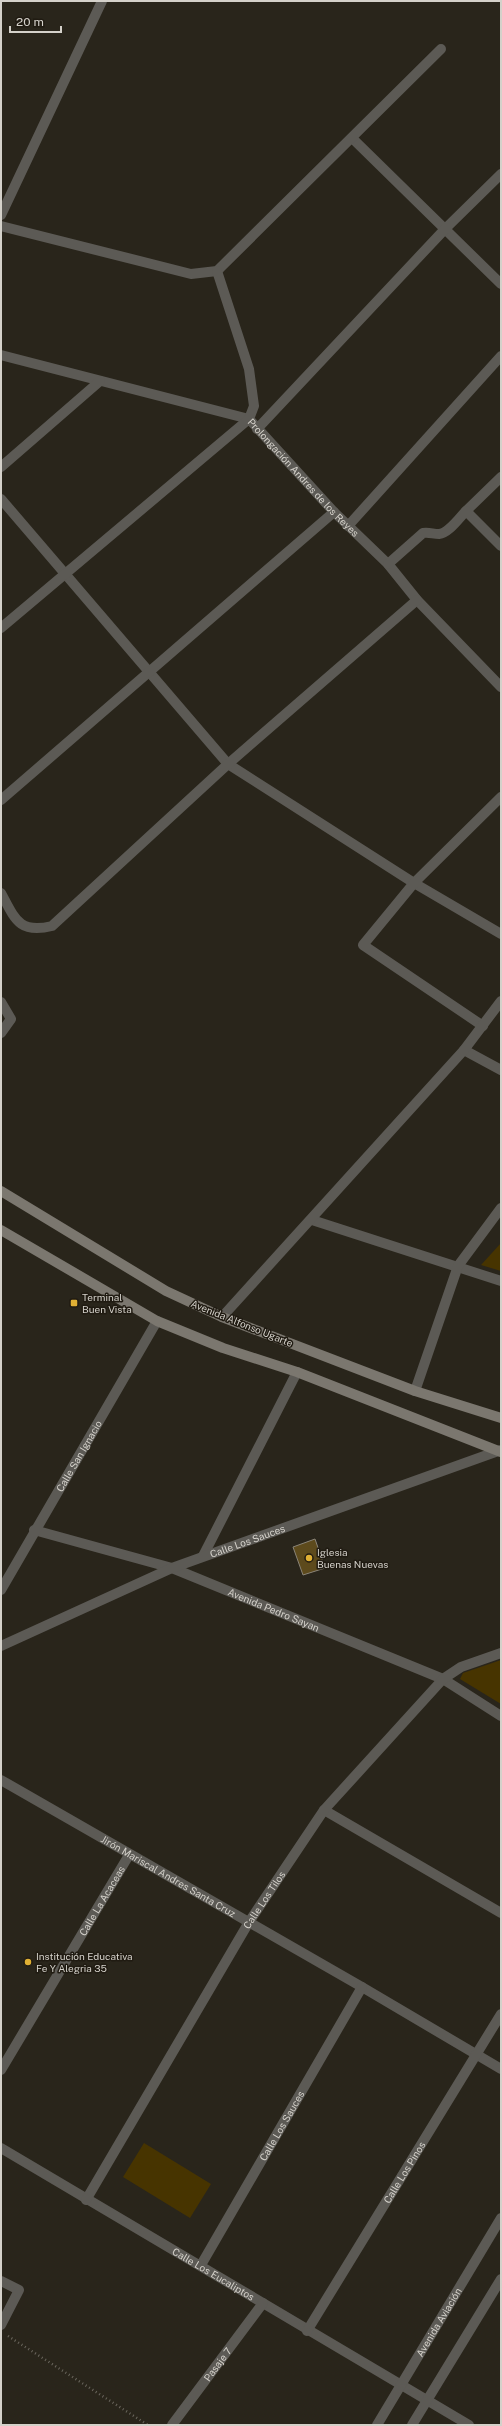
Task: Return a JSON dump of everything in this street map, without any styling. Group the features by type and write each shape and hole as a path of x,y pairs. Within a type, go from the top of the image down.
{"main road":[{"name":"Avenida Alfonso Ugarte","path":"1,1191 166,1292 222,1317 415,1391 501,1418"},
{"path":"2,1234 157,1321 222,1348 297,1372 500,1451"}],"street":[{"path":"1,215 102,1"},
{"path":"2,230 192,274 217,271 441,49"},
{"path":"352,138 501,284"},
{"path":"257,429 445,229 501,174"},
{"path":"1,628 249,420 254,406 249,369 217,271"},
{"name":"Prolongación Andres de los Reyes","path":"1,355 249,420 334,512 388,564 417,600 501,687"},
{"path":"348,526 501,356"},
{"path":"1,467 100,381"},
{"path":"388,564 423,533 430,532 439,534 448,530 501,477"},
{"path":"1,499 151,672 228,764 414,883 501,934"},
{"path":"1,800 151,672 334,512"},
{"path":"466,512 501,546"},
{"path":"1,893 14,917 23,927 37,929 52,926 228,764 417,600"},
{"path":"484,1026 363,945 414,883 501,797"},
{"path":"222,1317 312,1220 464,1050 484,1026 501,1001"},
{"path":"1,1002 10,1019 1,1033"},
{"path":"464,1050 501,1070"},
{"path":"415,1391 458,1266 501,1208"},
{"path":"312,1220 501,1281"},
{"name":"Calle San Ignacio","path":"1,1590 34,1530 122,1385 157,1321"},
{"path":"203,1556 297,1372"},
{"name":"Calle Los Sauces","path":"1,1646 172,1568 500,1451"},
{"name":"Avenida Pedro Sayan","path":"34,1530 172,1568 443,1679 501,1716"},
{"name":"Calle Los Tilos","path":"86,2200 249,1922 324,1810 443,1679 461,1667 501,1653"},
{"name":"Jirón Mariscal Andres Santa Cruz","path":"1,1780 129,1855 362,1987 501,2069"},
{"path":"324,1810 501,1913"},
{"name":"Calle La Acaceas","path":"1,2070 129,1855"},
{"name":"Calle Los Sauces","path":"201,2265 362,1987"},
{"name":"Calle Los Pinos","path":"307,2330 501,2014"},
{"name":"Calle Los Eucaliptos","path":"1,2148 86,2200 201,2265 307,2330 469,2425"},
{"name":"Avenida Aviación","path":"377,2425 501,2218"},
{"path":"412,2425 425,2400 501,2279"},
{"path":"1,2281 19,2290 1,2325"},
{"name":"Pasaje 7","path":"172,2425 263,2303"}],"path":[{"path":"1,2332 148,2425"}],"shaded area":[{"path":"501,1243 501,1271 481,1265"},
{"path":"501,1660 501,1704 460,1679 463,1673"},
{"path":"144,2143 211,2184 190,2218 123,2177"}],"building":[{"name":"Iglesia Buenas Nuevas","path":"315,1539 325,1568 303,1575 293,1547"}],"place":[{"name":"Terminal Buen Vista","path":"74,1303"},
{"name":"Iglesia Buenas Nuevas","path":"309,1558"},
{"name":"Institución Educativa Fe Y Alegria 35","path":"28,1962"}]}
